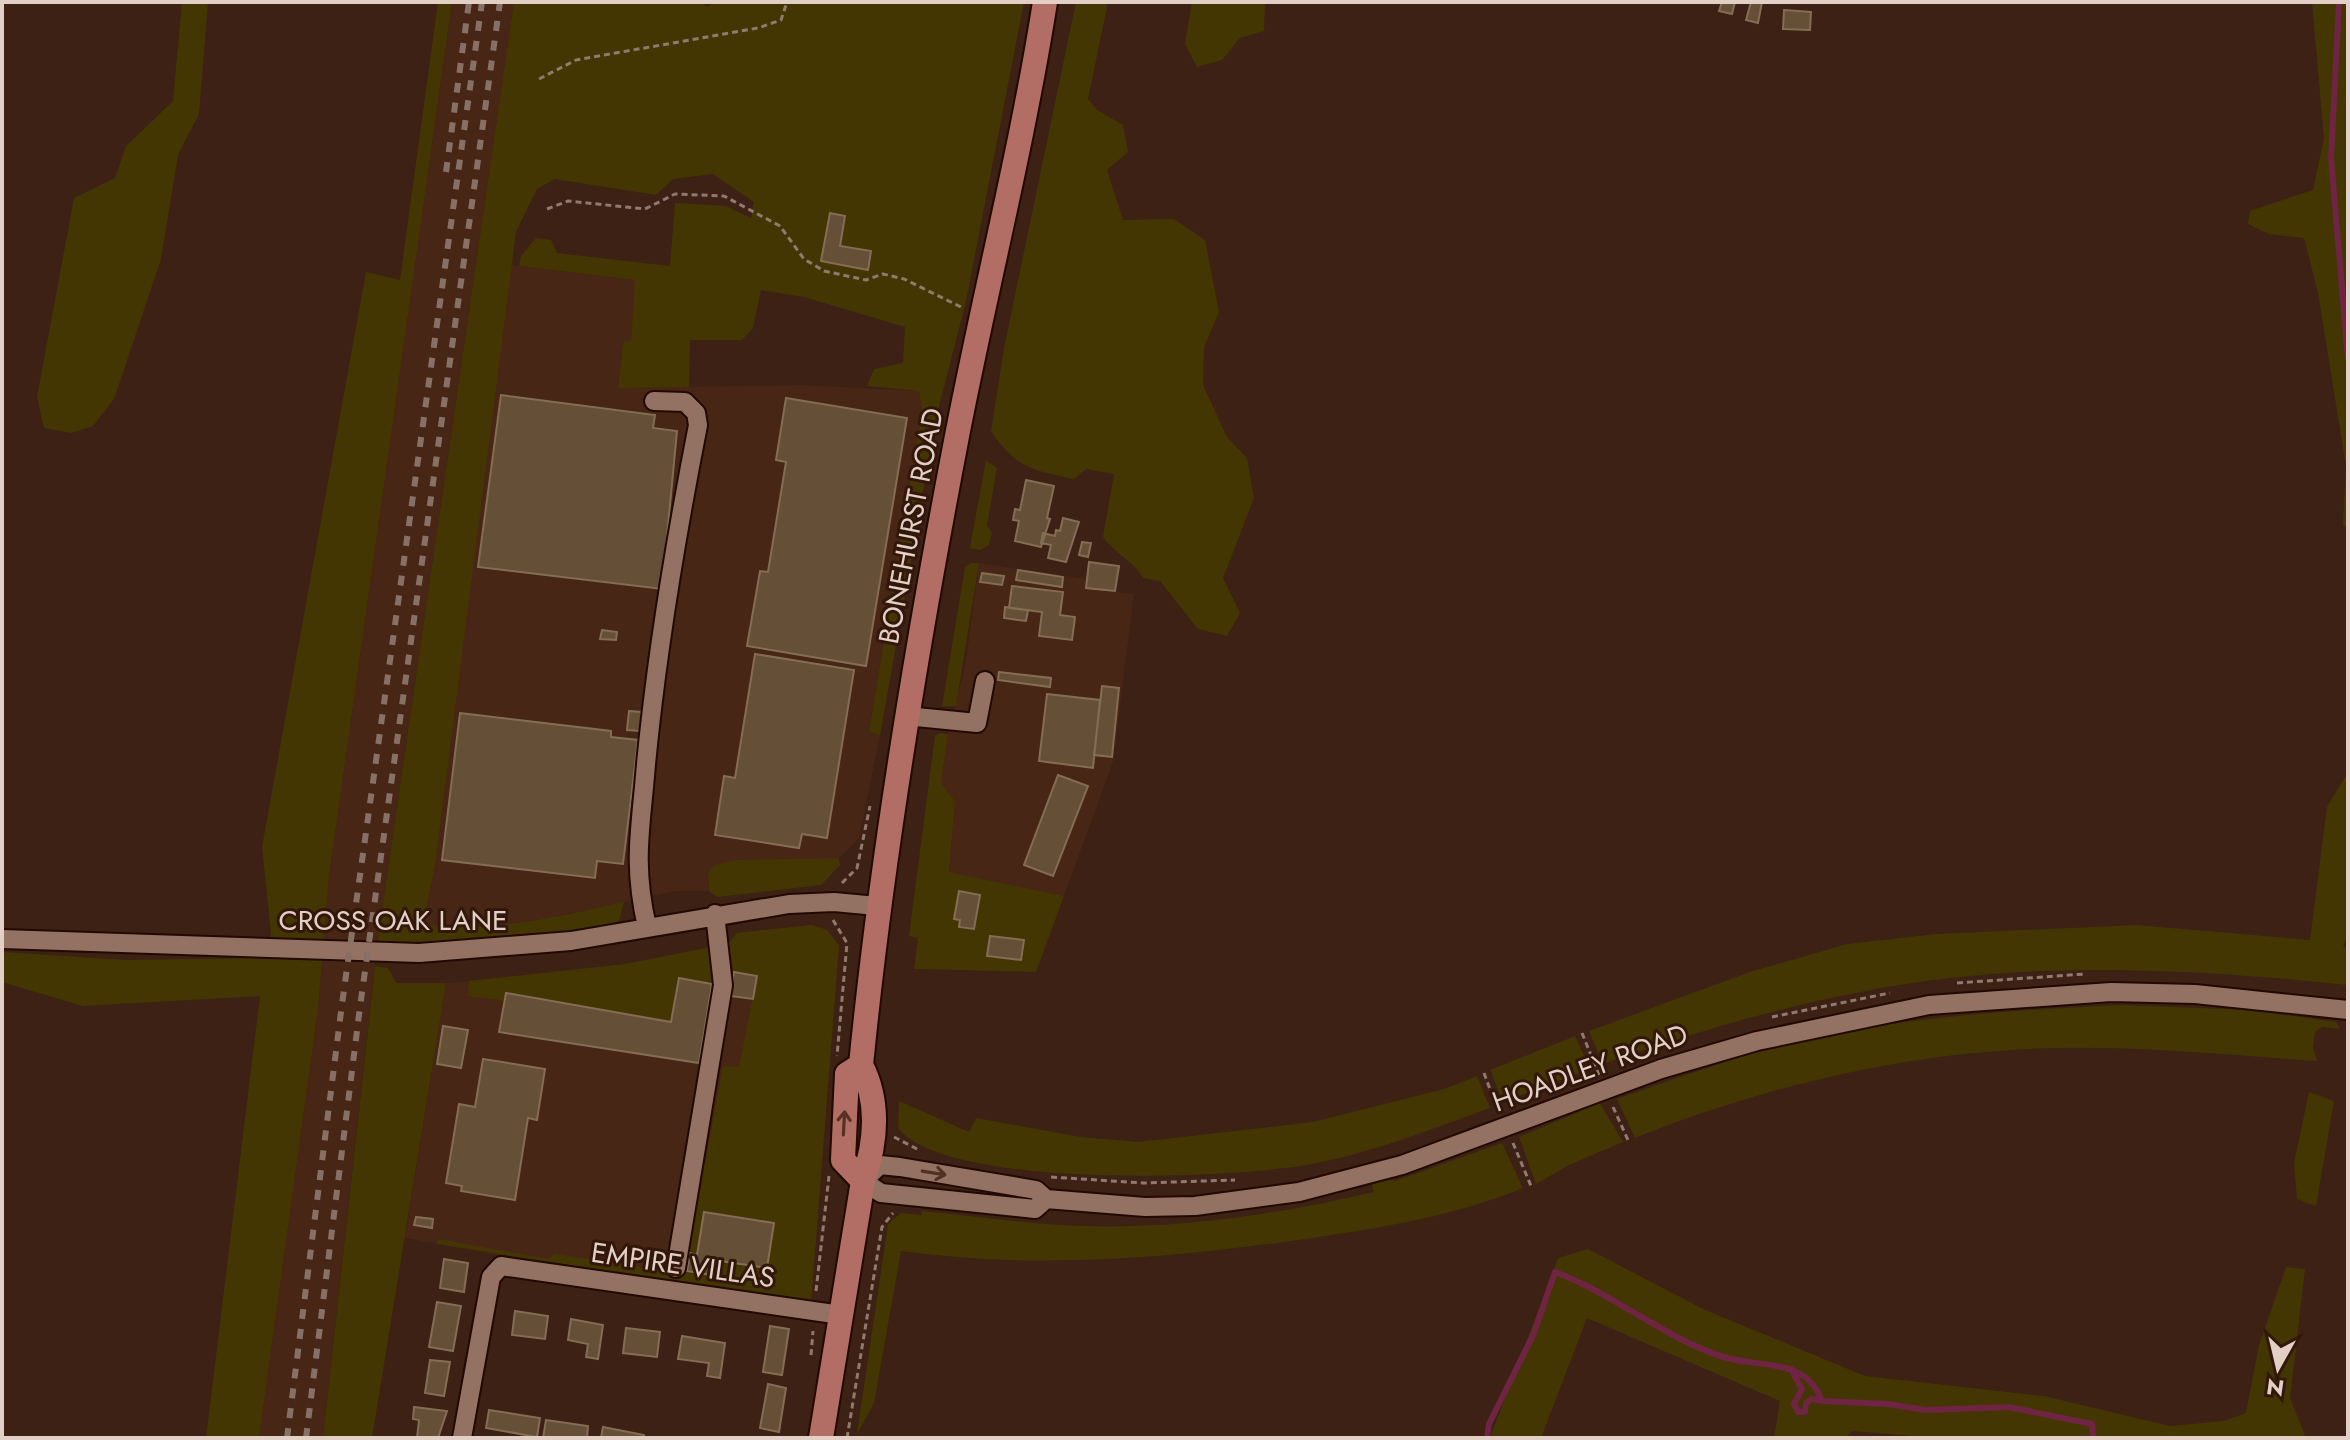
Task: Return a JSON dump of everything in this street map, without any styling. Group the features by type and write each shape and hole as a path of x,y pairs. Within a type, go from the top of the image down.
{"main road":[{"name":"BONEHURST ROAD","path":"821,1438 863,1181 874,1150 872,1086 849,1063 906,716 982,313 1045,2"}],"street":[{"path":"647,927 637,877 637,828 661,643 698,425 696,413 685,402 654,401"},
{"path":"906,716 977,723 985,681"},
{"name":"CROSS OAK LANE","path":"2,939 419,953 513,948 789,904 834,902 877,906"},
{"path":"676,1268 723,985 715,914"},
{"name":"HOADLEY ROAD","path":"863,1181 881,1193 1035,1209 1046,1199 1145,1207 1195,1206 1299,1192 1402,1165 1661,1069 1743,1045 1929,1005 2111,992 2209,995 2348,1010"},
{"path":"863,1181 880,1165 1036,1190 1046,1199"},
{"name":"EMPIRE VILLAS","path":"462,1438 491,1277 501,1266 841,1315"}],"path":[{"path":"539,79 576,60 758,28 781,20 787,2"},
{"path":"547,209 568,201 645,209 675,194 724,196 780,226 804,259 824,271 866,280 883,274 904,279 967,310 982,313"},
{"path":"833,920 847,943 849,1063"},
{"path":"810,1367 829,1169"},
{"path":"847,1438 882,1227 896,1210"}],"shaded area":[{"path":"182,2 208,2 199,114 178,155 161,259 114,399 93,426 71,433 44,428 37,397 74,198 115,178 126,146 173,101"},
{"path":"438,2 452,2 329,876 318,1009 259,1438 206,1438 260,996 83,1006 2,982 2,952 126,960 267,958 271,933 262,847 366,272 400,280"},
{"path":"452,2 514,2 377,945 323,1438 259,1438 318,1009 329,876"},
{"path":"514,2 701,2 707,7 715,2 1024,2 966,301 936,418 880,736 869,731 922,410 919,391 867,386 874,369 903,363 905,327 804,297 761,290 753,328 742,340 690,340 689,387 618,388 623,342 631,341 635,280 519,266 521,256 536,238 551,240 557,253 670,266 675,203 726,206 751,218 754,202 713,174 673,179 656,195 555,179 537,189 516,232 435,866 423,924 499,925 624,902 619,921 587,930 515,935 459,944 377,945"},
{"path":"1076,2 1108,2 1088,99 1097,110 1123,125 1128,152 1107,170 1123,220 1174,219 1205,240 1219,312 1204,347 1203,385 1227,437 1247,458 1254,498 1223,578 1240,613 1227,636 1198,629 1160,581 1143,578 1103,537 1114,474 1086,469 1074,479 1036,470 1017,460 991,431 1004,348"},
{"path":"1192,2 1265,4 1264,31 1240,38 1222,60 1197,67 1185,44"},
{"path":"2312,2 2348,2 2348,530 2343,525 2346,466 2318,293 2304,238 2269,234 2248,224 2250,211 2313,190 2324,138"},
{"path":"510,265 636,280 631,341 623,343 618,388 802,385 919,391 922,410 869,731 880,736 859,838 839,858 708,875 709,891 677,891 519,924 475,928 423,925 435,866"},
{"path":"986,460 997,468 987,525 992,533 989,545 980,550 970,548"},
{"path":"979,563 1087,579 1086,588 1134,594 1113,762 1064,896 949,873 955,801 941,783 948,734 965,667"},
{"path":"979,563 956,706 942,706 965,567"},
{"path":"948,734 941,783 955,801 949,872 1064,896 1036,972 914,969 918,938 909,936 935,736"},
{"path":"2348,772 2348,934 2343,947 2348,948 2348,985 2249,976 2099,970 1949,978 1817,1001 1687,1036 1603,1064 1589,1031 1750,972 1847,944 1936,934 2136,925 2310,940 2327,807"},
{"path":"839,858 840,865 821,885 717,897 709,891 708,875 714,865 737,860"},
{"path":"812,925 827,930 839,945 811,1303 578,1269 405,1238 446,983 541,976 625,964 728,944 737,933"},
{"path":"812,925 827,930 839,945 811,1303 437,1244 438,1239 549,1259 554,1254 685,1273 723,1066 739,1067 757,976 734,972 728,944 737,933"},
{"path":"711,947 716,963 712,984 679,978 671,1022 506,993 505,1001 468,996 469,981 625,964"},
{"path":"375,966 388,968 396,983 446,983 372,1438 323,1438"},
{"path":"2122,1005 2249,1010 2336,1022 2340,1029 2322,1027 2315,1032 2313,1047 2317,1061 2121,1048 2056,1048 1948,1056 1895,1064 1841,1074 1736,1102 1635,1138 1617,1099 1712,1066 1847,1031 1965,1015"},
{"path":"1575,1036 1590,1069 1503,1102 1490,1070"},
{"path":"1477,1076 1490,1108 1357,1154 1273,1169 1160,1176 1030,1171 972,1162 926,1148 898,1128 899,1101 969,1132 976,1118 1081,1137 1138,1142 1313,1122 1444,1089"},
{"path":"2309,1092 2334,1101 2316,1206 2297,1199 2294,1163"},
{"path":"1600,1103 1623,1142 1569,1165 1536,1184 1519,1137"},
{"path":"1502,1143 1523,1188 1471,1206 1392,1225 1261,1245 1107,1259 1004,1260 901,1251 874,1403 857,1434 888,1224 901,1213 921,1215 922,1211 1085,1226 1158,1225 1230,1218 1374,1192 1370,1177 1395,1181"},
{"path":"1588,1249 1703,1309 1865,1376 2044,1396 2170,1426 2224,1421 2246,1413 2259,1345 2286,1267 2305,1269 2290,1398 2306,1438 1937,1438 1852,1431 1845,1438 1774,1438 1780,1401 1587,1318 1541,1438 1490,1438 1558,1258"}],"building":[{"path":"1722,2 1735,2 1732,14 1719,11"},
{"path":"1751,2 1762,2 1758,23 1746,20"},
{"path":"1784,10 1811,12 1810,30 1783,29"},
{"path":"830,213 845,216 840,246 871,251 868,270 821,261"},
{"path":"501,395 655,415 653,428 677,431 662,589 478,567"},
{"path":"786,398 907,418 866,666 747,646 760,571 768,572 786,462 776,460"},
{"path":"1026,480 1054,486 1047,518 1050,519 1041,547 1015,541 1019,521 1013,520 1015,509 1020,510"},
{"path":"1063,518 1079,522 1066,562 1048,558 1051,545 1041,543 1043,533 1055,536 1056,530 1060,531"},
{"path":"1082,542 1091,543 1088,557 1079,555"},
{"path":"1089,562 1119,566 1115,591 1086,588"},
{"path":"1018,570 1063,577 1062,587 1016,580"},
{"path":"982,573 1004,576 1002,585 980,582"},
{"path":"1012,586 1063,592 1060,615 1075,617 1072,640 1039,636 1042,612 1009,608"},
{"path":"1005,607 1028,610 1026,621 1004,618"},
{"path":"602,630 617,632 616,640 600,639"},
{"path":"755,654 854,670 827,838 802,834 799,848 715,835 724,776 735,778"},
{"path":"999,672 1051,678 1050,687 998,680"},
{"path":"1102,686 1119,688 1112,757 1094,755"},
{"path":"1047,694 1100,700 1093,768 1039,761"},
{"path":"629,711 642,712 640,731 627,730"},
{"path":"460,713 611,731 611,737 638,740 623,864 597,861 595,878 442,860"},
{"path":"1058,775 1088,786 1053,876 1024,865"},
{"path":"959,891 980,895 974,929 959,927 960,920 954,919"},
{"path":"990,936 1024,940 1021,960 987,956"},
{"path":"734,972 757,976 753,999 730,996"},
{"path":"679,978 712,984 699,1063 499,1032 506,993 671,1022"},
{"path":"443,1026 468,1030 461,1068 437,1064"},
{"path":"483,1059 545,1069 537,1120 528,1118 515,1200 461,1191 462,1186 446,1183 459,1104 475,1107"},
{"path":"704,1212 774,1223 767,1268 720,1261 717,1276 687,1271 690,1253 697,1255"},
{"path":"416,1217 433,1219 432,1228 414,1225"},
{"path":"444,1259 468,1263 464,1292 440,1288"},
{"path":"437,1302 461,1306 453,1351 429,1347"},
{"path":"515,1311 548,1316 545,1339 512,1335"},
{"path":"571,1319 603,1325 598,1359 586,1357 588,1344 568,1340"},
{"path":"770,1326 789,1329 782,1375 763,1372"},
{"path":"626,1328 660,1332 657,1357 623,1353"},
{"path":"682,1336 725,1343 720,1378 707,1376 709,1363 678,1359"},
{"path":"430,1360 450,1362 444,1396 425,1393"},
{"path":"768,1384 786,1388 779,1432 760,1428"},
{"path":"414,1407 447,1411 438,1438 417,1438 419,1420 413,1419"},
{"path":"489,1410 540,1418 537,1437 486,1428"},
{"path":"546,1420 588,1426 587,1438 543,1438"},
{"path":"603,1427 644,1435 644,1438 601,1438"}],"waterway":[{"path":"2339,2 2331,158 2348,359"},
{"path":"1487,1438 1489,1424 1534,1333 1555,1272 1599,1292 1705,1350 1727,1358 1782,1367 1795,1371 1815,1387 1822,1401 1812,1399 1806,1403 1805,1412 1798,1412 1794,1404 1802,1389 1791,1369"},
{"path":"1822,1401 1888,1404 1925,1410 2009,1407 2092,1424 2093,1438"}],"railway":[{"path":"446,172 469,2"},
{"path":"287,1438 342,1004 482,2"},
{"path":"306,1438 360,1007 500,2"}]}
